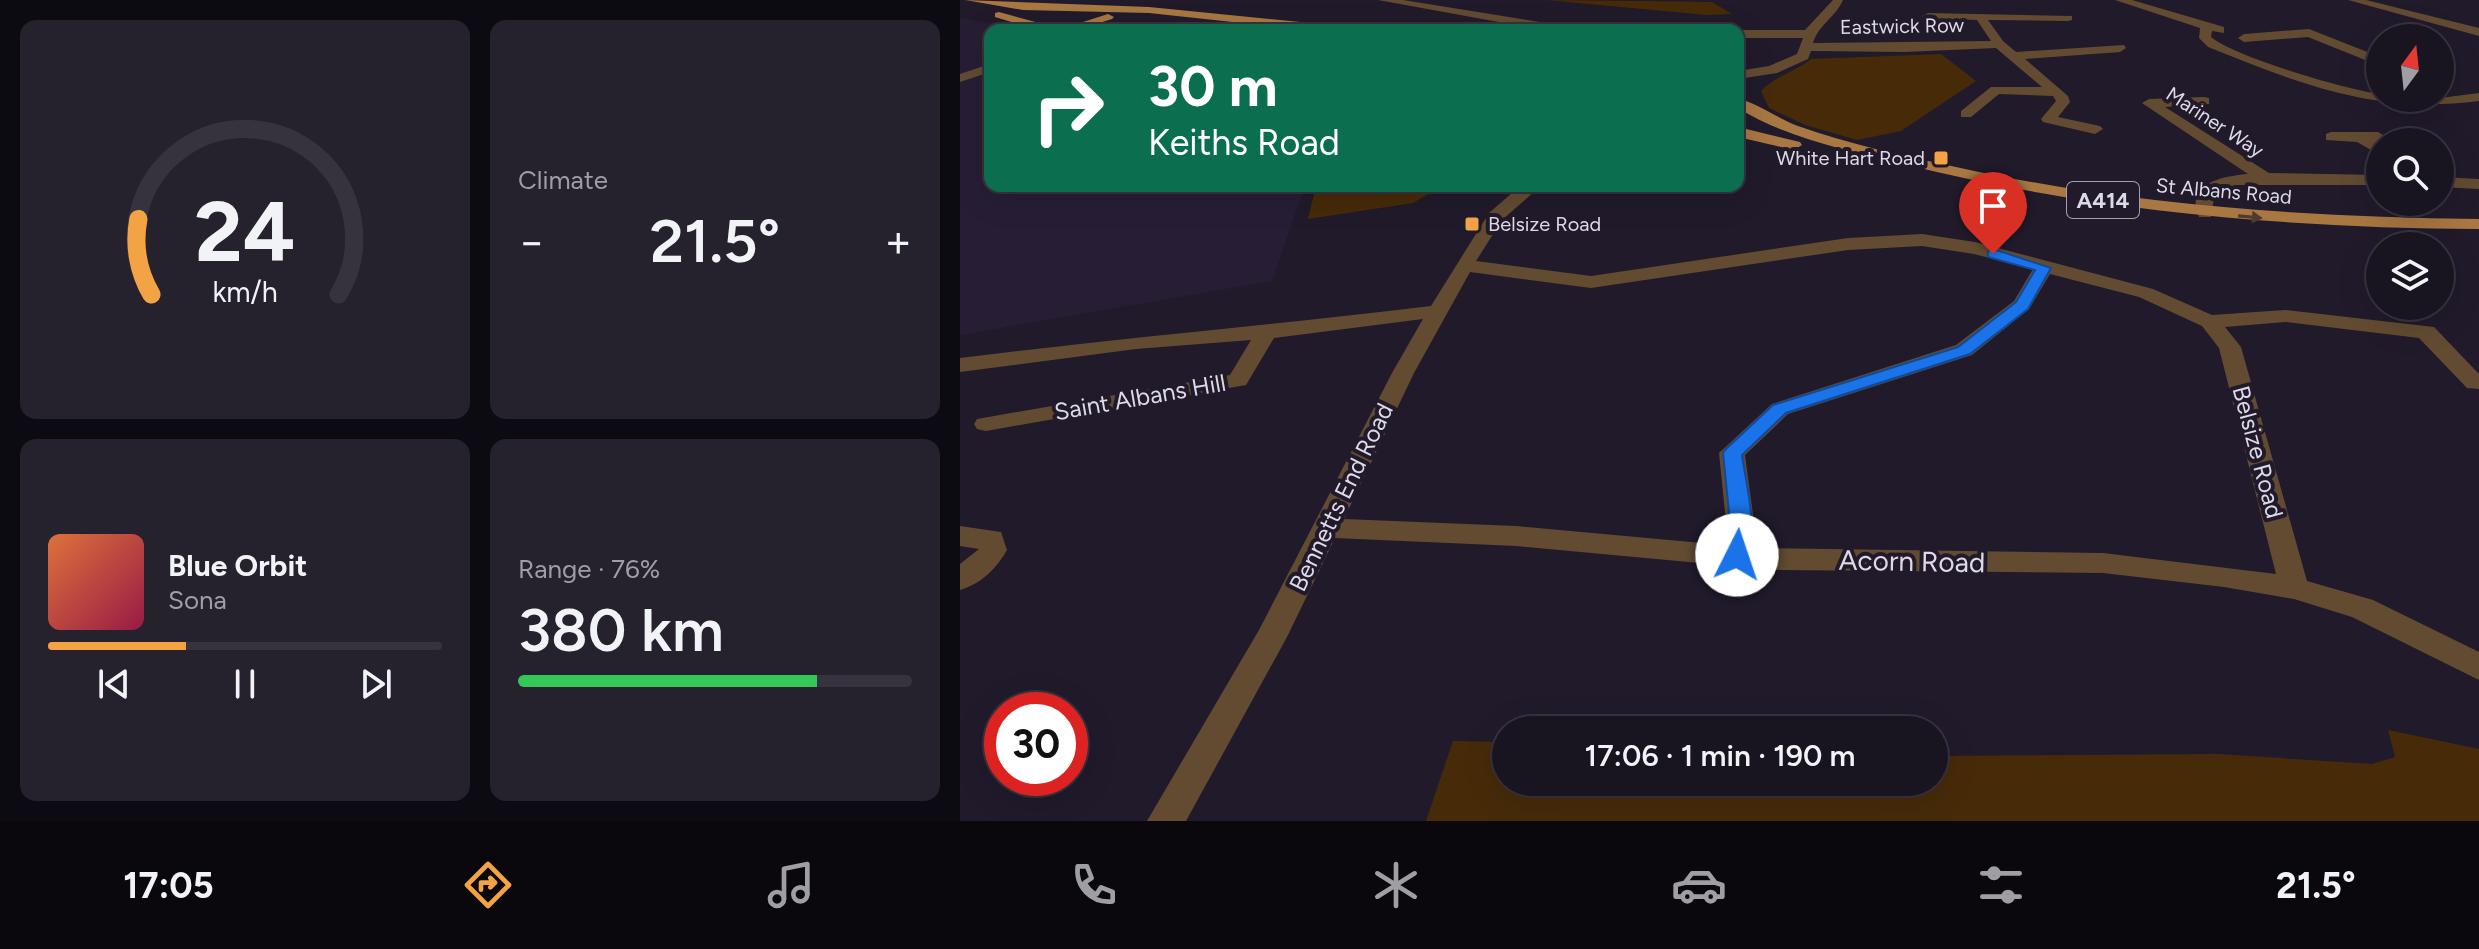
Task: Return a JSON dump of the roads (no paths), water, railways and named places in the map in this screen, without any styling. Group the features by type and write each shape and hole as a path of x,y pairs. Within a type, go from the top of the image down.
{"main road":[{"path":"970,0 1072,16 1202,24"},
{"path":"1010,5 1149,10 1283,24"},
{"path":"960,8 1012,17 1032,24"},
{"path":"1079,24 1112,17"},
{"name":"St Albans Road","path":"1744,106 1767,121 1800,133 1908,161 2046,190 2205,213 2334,222 2479,224"},
{"name":"St Albans Road","path":"1744,133 1983,192 2105,214 2342,239 2479,240"}],"street":[{"path":"1383,0 1528,24"},
{"path":"1744,94 1772,70 1803,56 1807,40 1838,0"},
{"path":"2120,0 2244,38 2309,33 2366,56"},
{"path":"2353,0 2479,32"},
{"name":"Eastwick Row","path":"1928,16 2068,18"},
{"path":"2439,21 2466,16"},
{"name":"Eastwick Row","path":"1981,18 1999,44 2057,92"},
{"path":"2206,25 2205,38 2238,54 2360,97 2416,104 2479,97"},
{"name":"Eastwick Row","path":"1744,35 1904,48 1999,44"},
{"path":"2238,54 2244,48 2244,38"},
{"path":"2014,56 2120,48"},
{"path":"960,78 984,70"},
{"path":"1744,74 1772,70"},
{"path":"960,86 984,78"},
{"path":"1966,114 1996,90 2057,92 2063,102 2048,119 2095,129"},
{"name":"Mariner Way","path":"2204,101 2149,103 2264,177"},
{"path":"2331,137 2366,139"},
{"path":"2205,213 2205,196 2210,186 2224,180 2264,177 2366,180"},
{"path":"2454,183 2479,184"},
{"name":"Bennetts End Road","path":"1166,821 1271,637 1403,373 1464,265 1495,217 1523,192"},
{"name":"Belsize Road","path":"1464,265 1591,282 1848,244 1922,240 1975,248 2146,293 2209,322 2230,347 2294,588"},
{"path":"1737,555 1740,522 1732,453 1780,409 1964,350 2022,305 2043,268"},
{"name":"Saint Albans Hill","path":"960,365 1136,342 1266,332 1440,311"},
{"name":"Belsize Road","path":"2209,322 2285,316 2426,332 2475,383"},
{"name":"Saint Albans Hill","path":"986,424 1238,380 1266,332"},
{"name":"Acorn Road","path":"1327,528 1516,536 1775,560 2103,563 2224,576 2294,588 2362,608 2479,667"},
{"path":"960,536 991,539 993,550 986,560 960,579"}],"place":[{"name":"White Hart Road","path":"1941,158"},
{"name":"Belsize Road","path":"1472,224"}]}
